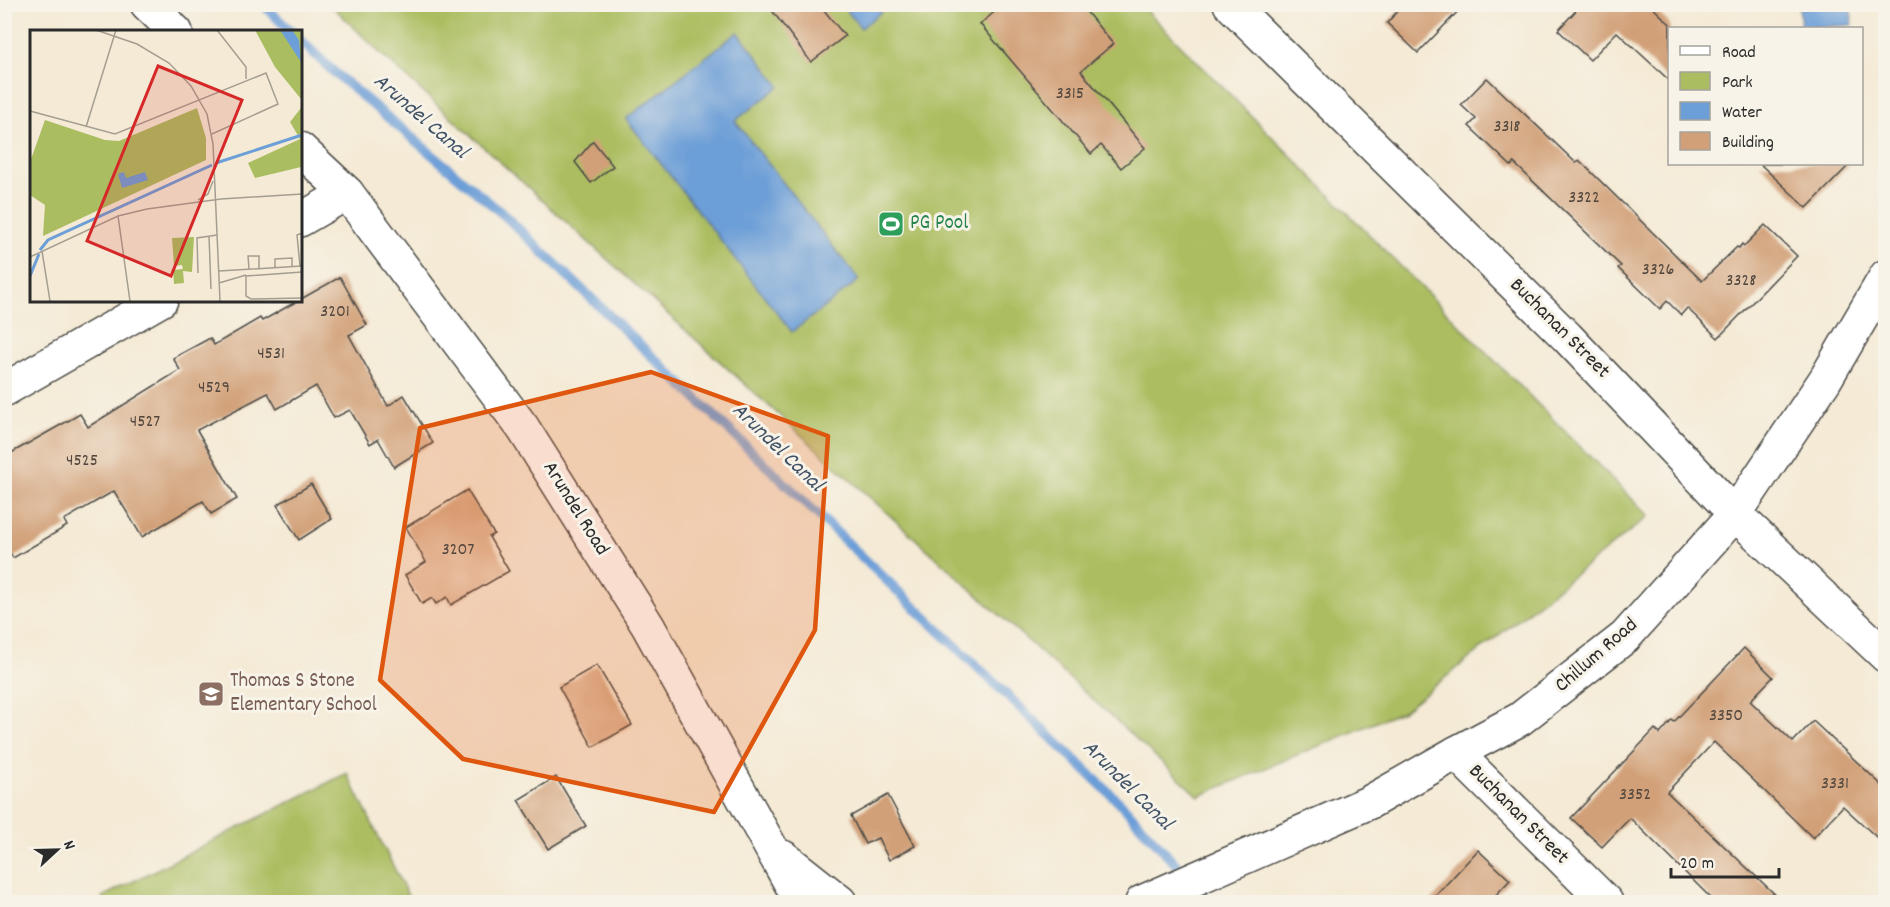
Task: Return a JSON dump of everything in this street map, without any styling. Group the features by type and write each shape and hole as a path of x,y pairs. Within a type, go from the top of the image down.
{"street":[{"path":"147,4 174,30"},
{"name":"Buchanan Street","path":"1230,4 1567,337 1734,514 1886,656"},
{"name":"Arundel Road","path":"302,151 347,194 524,428 648,626 801,903"},
{"path":"302,219 347,194"},
{"name":"Chillum Road","path":"1142,903 1370,801 1520,719 1625,637 1734,514 1825,380 1886,276"},
{"path":"4,390 158,302"},
{"name":"Buchanan Street","path":"1456,753 1606,903"},
{"path":"773,850 840,903"}],"highlighted area":[{"path":"651,372 828,436 815,630 714,812 463,759 380,680 420,428"}],"green space":[{"path":"331,5 1141,5 1649,516 1403,711 1199,796 382,55"},
{"path":"347,773 411,902 105,902 102,897"}],"water":[{"path":"842,5 890,5 861,28"},
{"path":"1799,5 1851,5 1852,25 1801,27"},
{"path":"738,32 780,86 735,121 859,280 792,332 626,119"}],"building":[{"path":"767,4 819,4 845,36 811,62"},
{"path":"1004,4 1080,4 1113,44 1081,71 1145,148 1121,168 1101,145 1091,154 980,24"},
{"path":"1404,4 1465,4 1418,53 1387,23"},
{"path":"1582,4 1649,4 1670,24 1668,27 1668,79 1617,32 1590,60 1558,30"},
{"path":"1487,78 1576,163 1579,160 1702,281 1737,247 1739,248 1742,244 1744,246 1765,225 1797,256 1718,338 1687,308 1681,315 1667,301 1660,309 1618,268 1621,266 1514,163 1511,166 1469,126 1476,119 1461,105"},
{"path":"593,141 613,166 591,183 575,162"},
{"path":"1761,165 1849,165 1807,208"},
{"path":"340,277 367,325 349,335 388,406 404,395 433,443 394,467 378,439 370,444 350,410 334,418 316,386 277,409 268,393 197,430 237,499 211,514 203,501 142,537 114,491 64,520 67,526 13,558 4,543 4,457 80,414 88,427 180,370 173,358 210,338 214,345 260,318 262,321 296,302 302,302 302,298"},
{"path":"311,484 332,519 299,540 277,505"},
{"path":"467,490 494,534 489,537 509,571 451,605 447,597 436,604 432,598 422,604 405,575 426,562 406,527"},
{"path":"1744,648 1773,677 1750,701 1793,742 1813,721 1886,789 1886,846 1843,806 1813,838 1714,742 1667,792 1784,903 1716,903 1630,818 1602,847 1571,818 1655,729 1660,734 1672,720 1674,722"},
{"path":"597,665 632,725 593,747 559,687"},
{"path":"556,777 586,826 548,849 518,800"},
{"path":"888,795 915,846 889,860 878,838 865,844 851,816"},
{"path":"1478,850 1510,880 1488,903 1429,903"}],"waterway":[{"name":"Arundel Canal","path":"263,4 289,30"},
{"name":"Arundel Canal","path":"302,42 336,74 504,215 1123,806 1210,902"}],"place":[{"name":"PG Pool","path":"891,224"},
{"name":"Thomas S Stone Elementary School","path":"211,694"}]}
